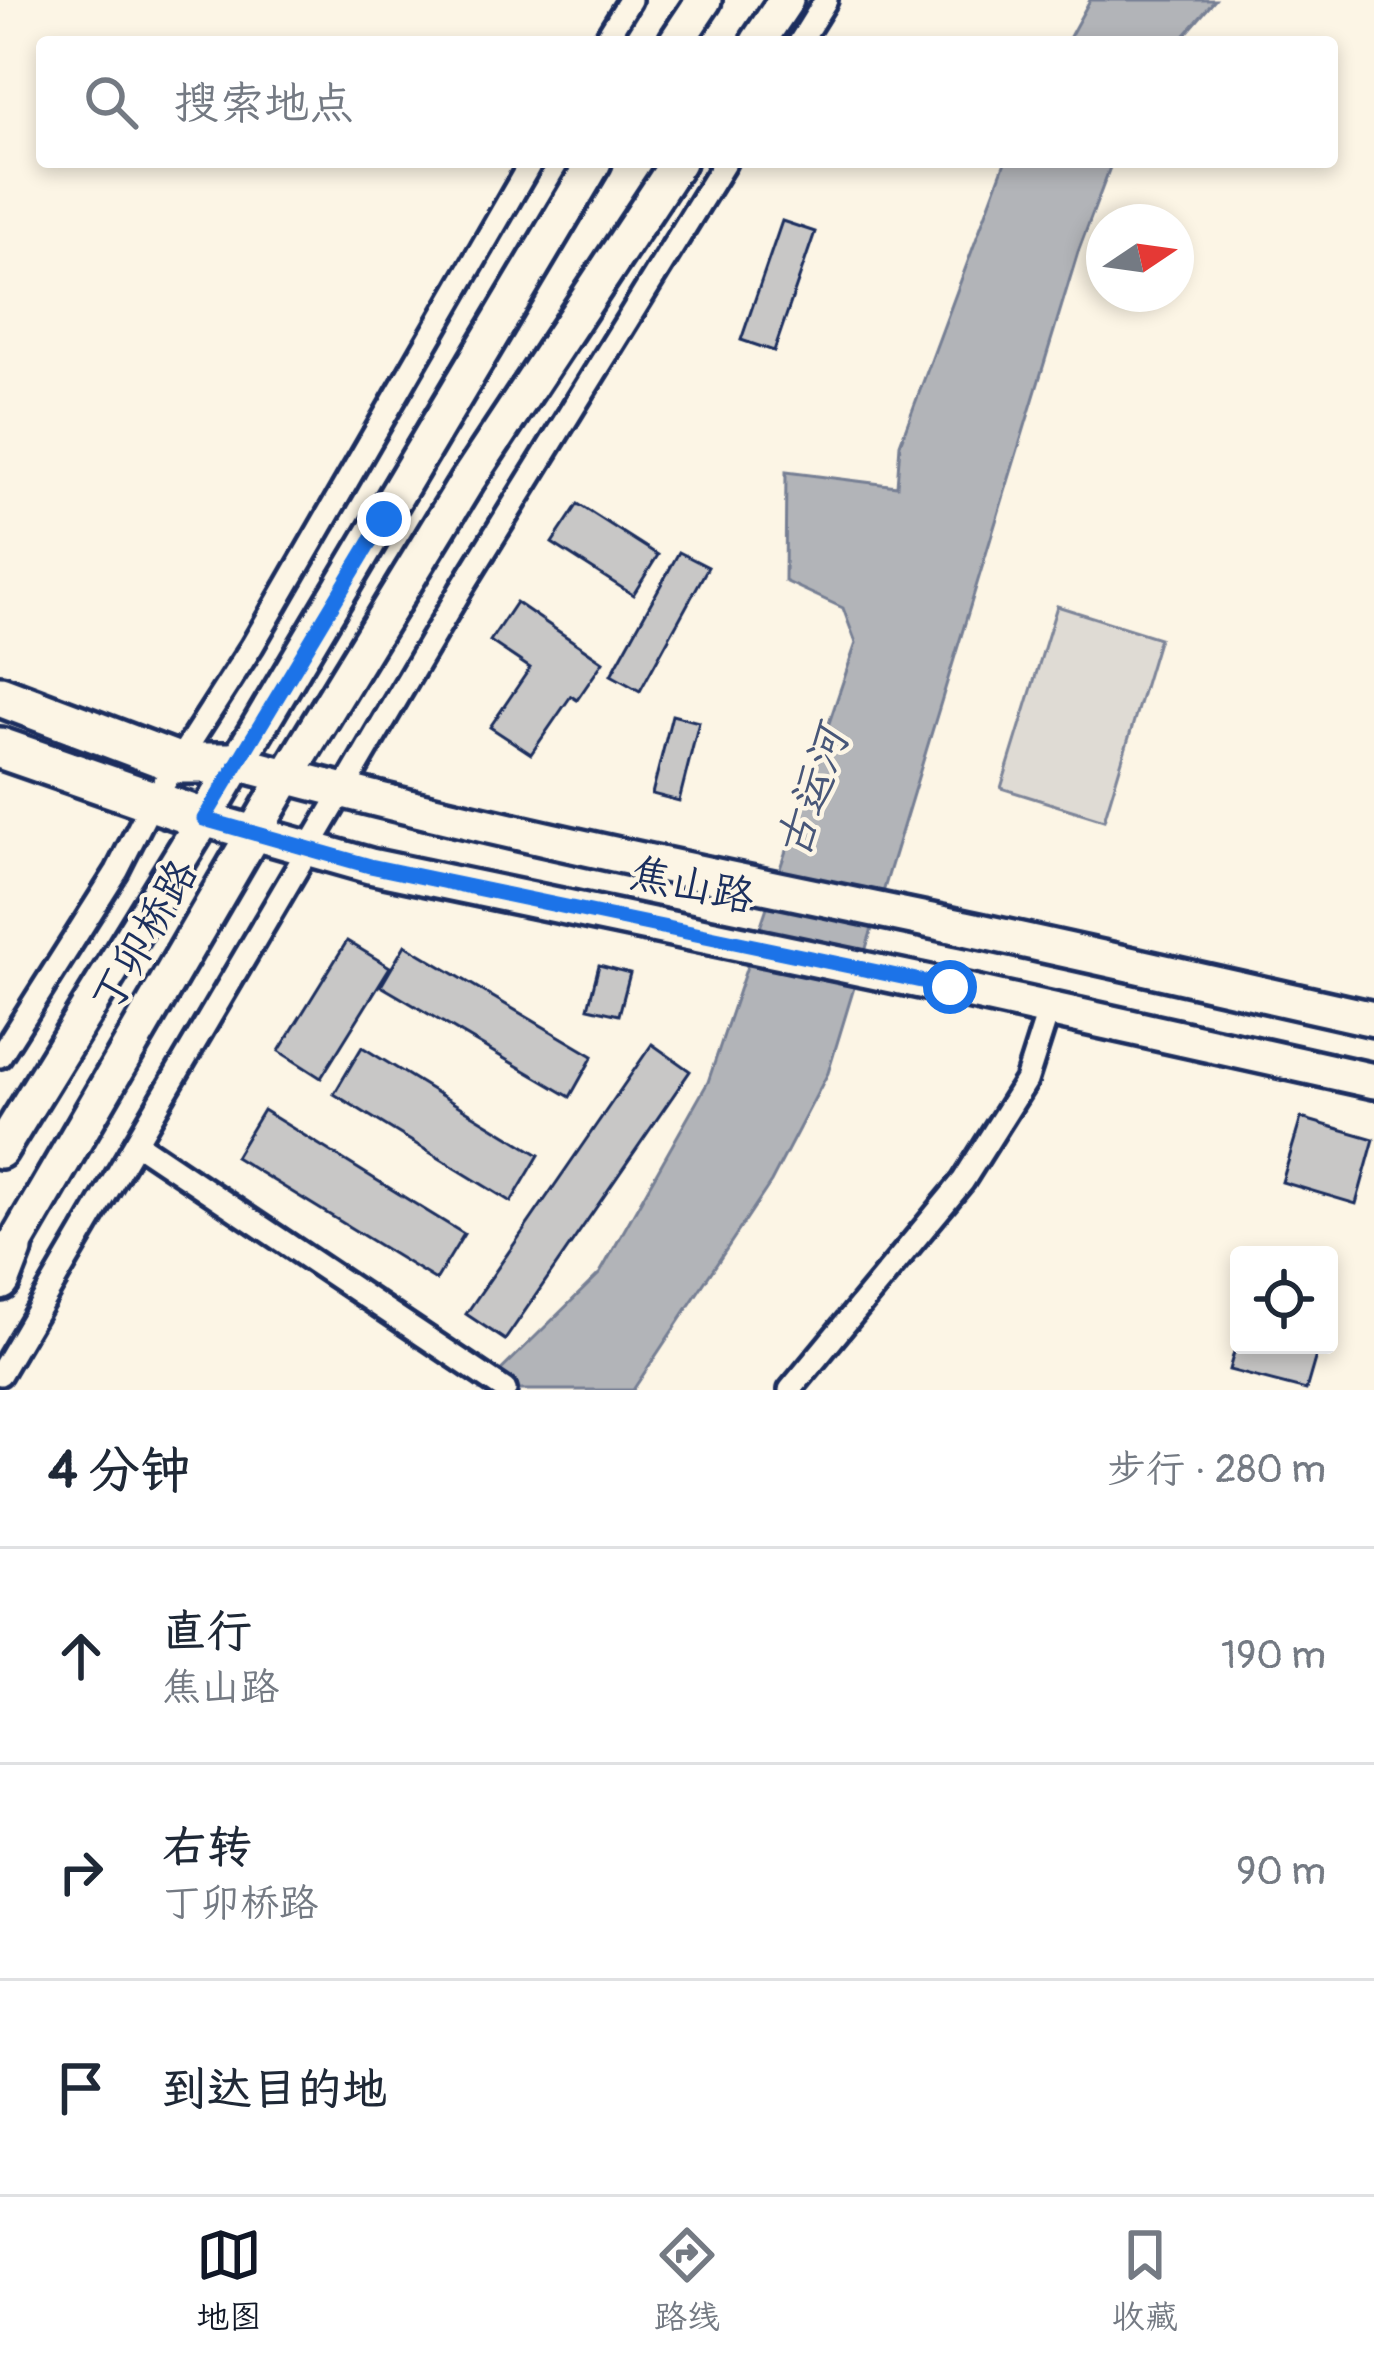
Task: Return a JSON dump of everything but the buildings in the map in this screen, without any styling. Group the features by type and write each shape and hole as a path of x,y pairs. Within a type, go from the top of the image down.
{"highway":[{"path":"0,696 178,763 238,763"},
{"path":"0,748 204,819"}],"main road":[{"path":"680,36 704,0"},
{"path":"762,36 786,0"},
{"name":"丁卯桥路","path":"0,1151 238,763 590,168"},
{"name":"丁卯桥路","path":"4,1266 287,776 467,481 674,168"},
{"name":"焦山路","path":"238,763 694,874 966,928 1374,1019"},
{"name":"焦山路","path":"204,819 308,850 1374,1081"}],"street":[{"path":"608,36 630,0"},
{"path":"804,36 826,0"},
{"path":"0,1056 252,646 528,168"},
{"path":"0,1374 460,591 721,168"},
{"path":"790,1390 963,1181 1026,1081 1049,1009"},
{"path":"136,1143 505,1390"}],"shaded area":[{"path":"1057,606 1159,638 1104,820 1001,788"}],"water":[{"path":"1090,0 1215,0 1184,36 1070,36"},
{"name":"古运河","path":"1003,168 1110,168 1096,204 1086,204 1086,231 828,1073 771,1182 633,1390 481,1390 600,1273 708,1082 856,643 843,608 785,581 786,472 897,486 900,444"}],"route":[{"path":"384,519 204,819 370,866 950,987"}]}
